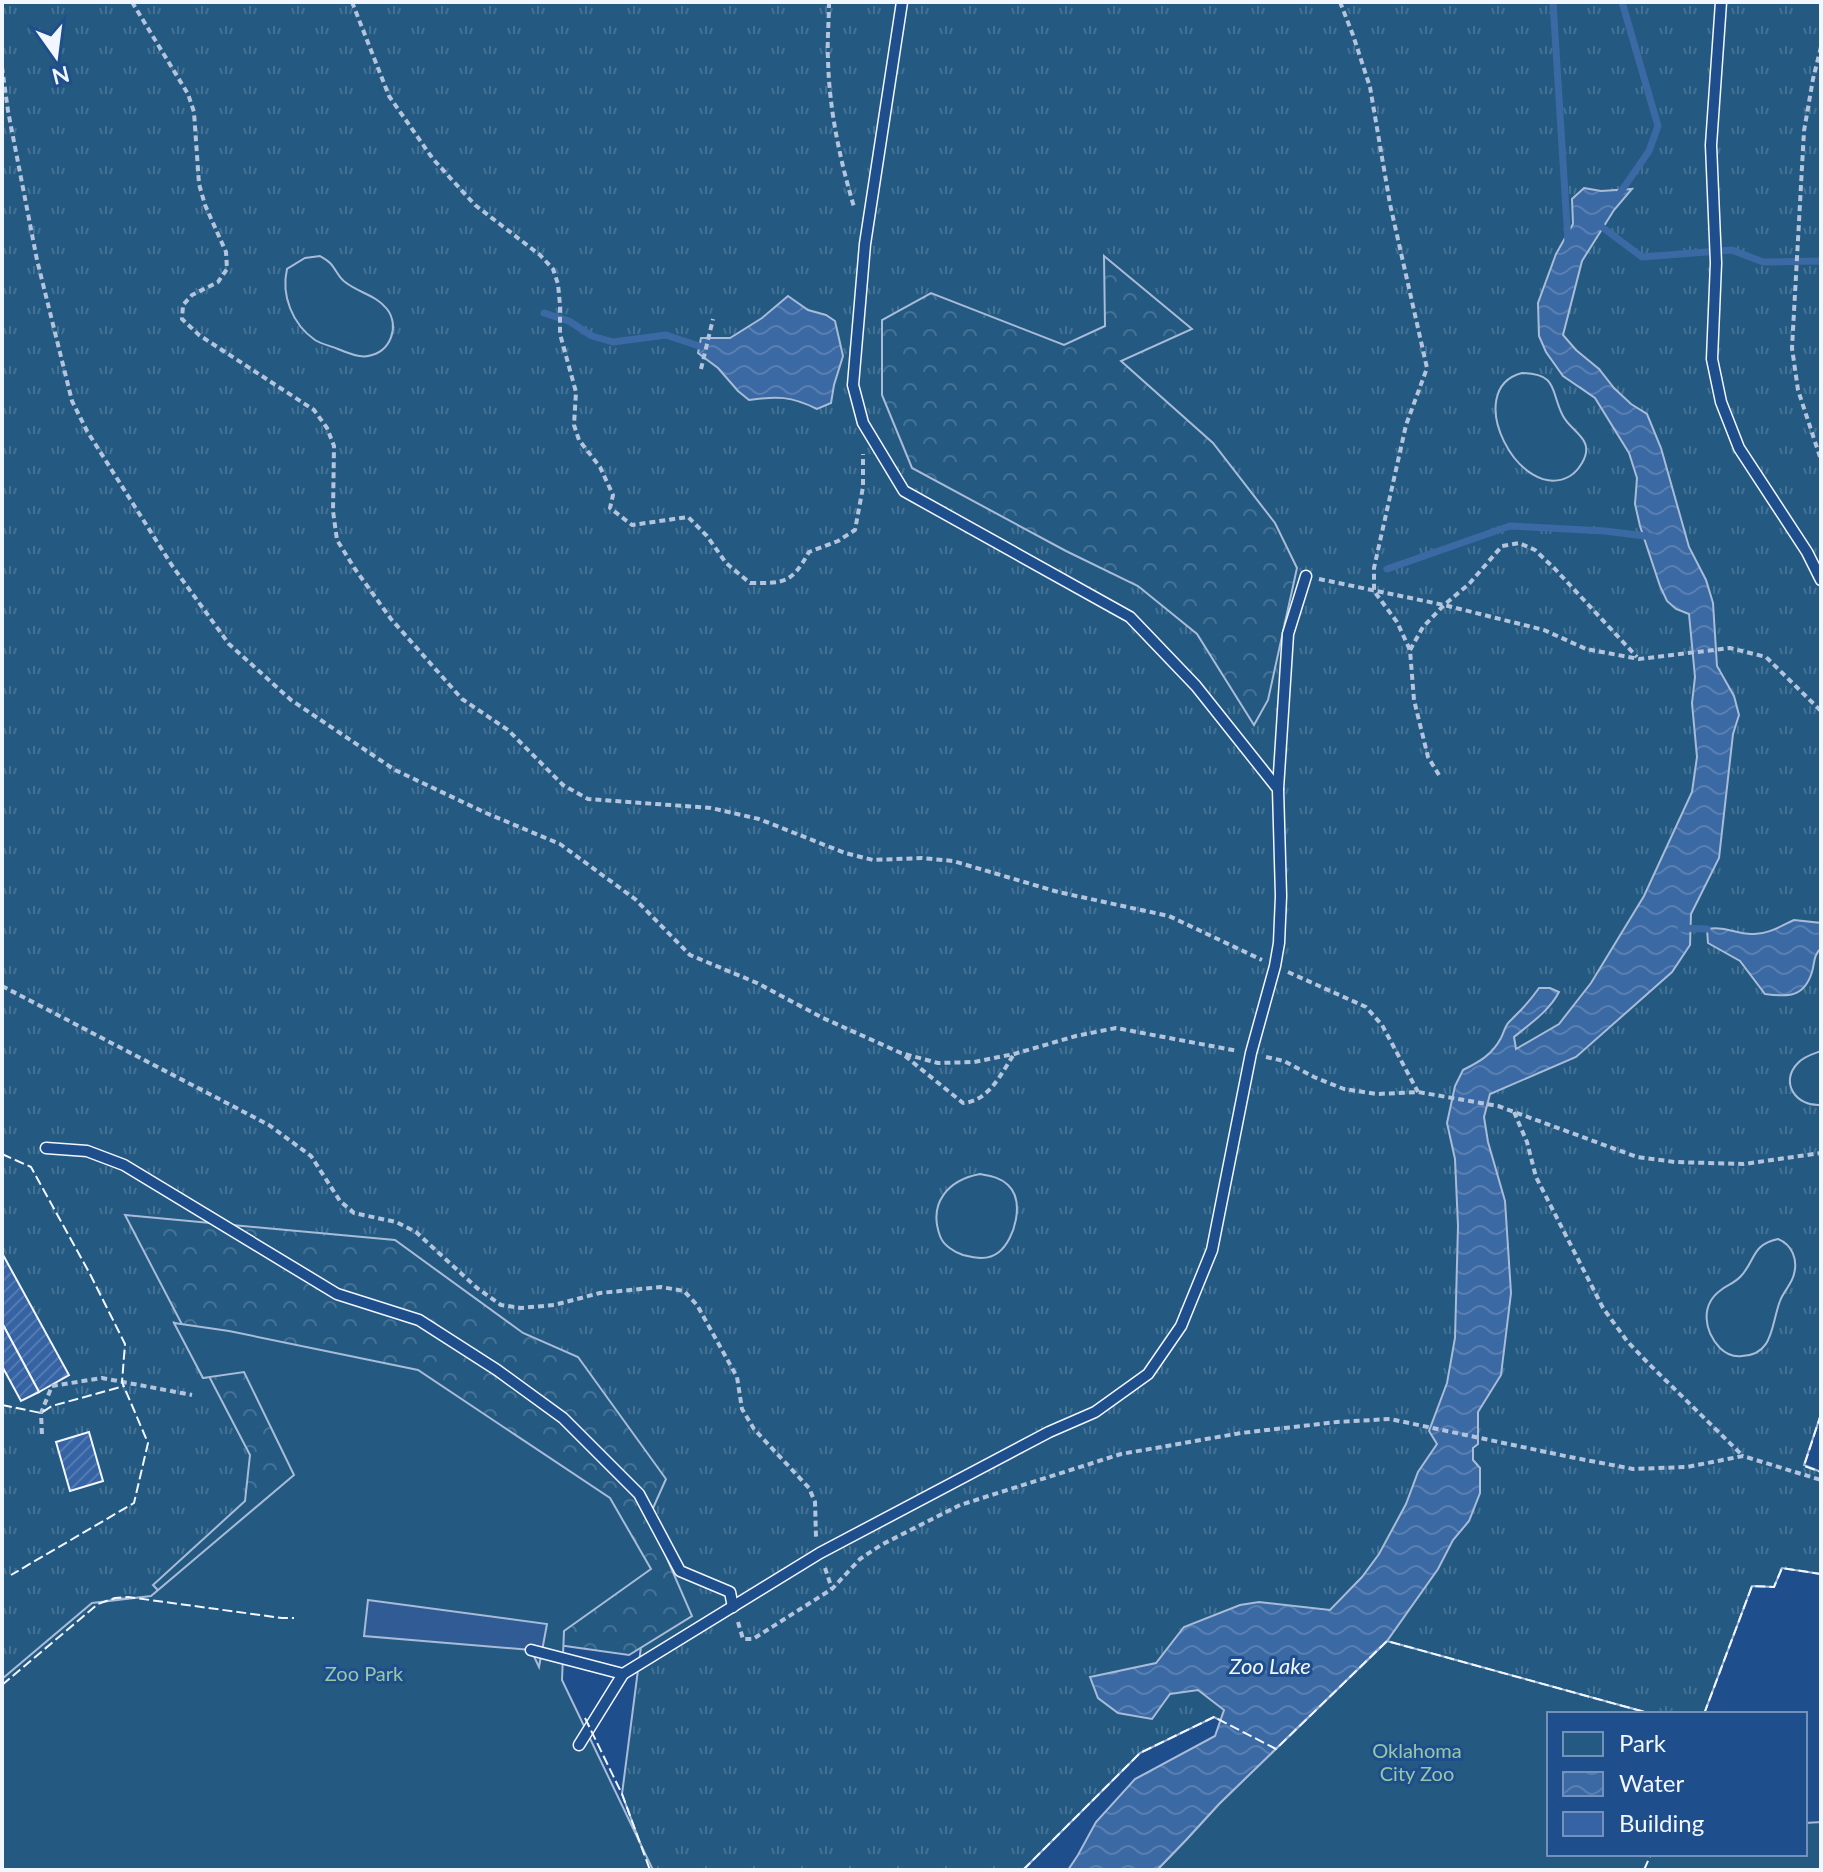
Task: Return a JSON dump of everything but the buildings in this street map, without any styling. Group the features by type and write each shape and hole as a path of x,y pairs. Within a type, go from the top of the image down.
{"lane":[{"path":"902,2 865,244 853,385 863,423 904,491 1130,617 1196,686 1278,789"},
{"path":"1721,2 1711,145 1716,263 1712,359 1721,402 1739,448 1807,552 1821,580"},
{"path":"579,1745 623,1674 820,1553 1049,1432 1095,1412 1148,1374 1181,1326 1212,1250 1251,1053 1279,943 1278,789 1288,634 1306,576"},
{"path":"46,1148 87,1151 124,1165 337,1294 419,1320 497,1370 563,1418 639,1494 680,1571 730,1592 733,1607"},
{"path":"531,1650 623,1674"}],"path":[{"path":"132,2 188,94 194,112 199,184 226,252 227,269 218,282 192,295 183,305 182,319 199,335 314,410 327,428 334,446 333,511 337,540 355,569 391,619 462,699 508,730 563,785 588,799 711,808 759,819 845,853 873,860 922,858 953,861 1058,892 1169,916 1366,1007 1382,1025 1418,1092"},
{"path":"352,2 389,96 433,159 475,205 540,255 553,269 558,284 564,352 576,392 574,425 579,440 600,467 613,495 610,508 632,525 688,517 707,536 726,563 750,583 782,583 800,569 809,552 838,541 855,530 863,487 863,455"},
{"path":"829,2 830,92 845,175 865,244"},
{"path":"1340,2 1370,87 1390,204 1427,368 1406,425 1374,568 1374,591 1397,622 1410,650 1414,700 1428,757 1439,775"},
{"path":"1821,47 1804,131 1792,348 1798,390 1821,460"},
{"path":"2,67 37,260 72,401 87,431 173,567 229,644 291,700 395,770 560,844 635,899 690,955 757,983 823,1018 901,1053 938,1063 974,1062 1116,1028 1284,1061 1344,1089 1377,1094 1418,1092 1498,1106 1637,1157 1675,1162 1744,1164 1821,1153"},
{"path":"701,369 713,319"},
{"path":"1410,650 1423,627 1469,584 1502,546 1519,543 1535,550 1555,569 1639,659"},
{"path":"1306,576 1444,605 1544,630 1586,649 1639,659 1730,648 1766,657 1821,711"},
{"path":"2,986 269,1125 311,1156 340,1201 354,1213 396,1222 416,1232 477,1288 501,1305 521,1308 554,1305 600,1293 661,1287 684,1291 697,1305 737,1377 742,1409 754,1429 809,1488 815,1502 817,1542 832,1589"},
{"path":"901,1053 963,1103 974,1102 989,1091 1014,1054"},
{"path":"1514,1112 1527,1142 1536,1177 1603,1308 1627,1341 1743,1456 1821,1480"},
{"path":"42,1434 41,1413 52,1386 102,1378 192,1395"},
{"path":"733,1607 743,1639 753,1639 832,1589 860,1559 881,1545 960,1505 1121,1454 1241,1433 1390,1419 1633,1469 1687,1467 1743,1456"}],"green space":[{"path":"2,2 1821,2 1821,1414 1804,1465 1821,1472 1821,1574 1782,1568 1774,1587 1752,1586 1705,1712 1645,1712 1387,1642 1276,1749 1214,1717 1140,1753 1023,1870 650,1870 622,1794 651,1569 175,1323 203,1378 244,1372 295,1475 152,1596 154,1601 126,1598 98,1604 2,1685"},
{"path":"320,256 345,282 378,300 391,316 391,337 376,354 357,355 320,343 294,317 287,299 287,269 305,258"},
{"path":"1104,256 1192,329 1121,361 1213,443 1275,523 1297,568 1268,700 1254,725 1197,634 1138,586 912,468 882,395 882,320 931,293 1064,345 1105,326"},
{"path":"1522,373 1548,380 1563,416 1585,442 1586,455 1580,467 1570,476 1551,481 1533,474 1516,460 1504,441 1497,420 1496,400 1504,383"},
{"path":"1821,1051 1821,1105 1812,1105 1793,1092 1790,1078 1800,1061"},
{"path":"980,1174 1008,1185 1016,1200 1017,1210 1005,1246 995,1255 981,1258 963,1255 946,1245 937,1224 939,1203 950,1188"},
{"path":"125,1215 395,1240 523,1333 578,1357 666,1479 649,1517 692,1616 629,1655 171,1604 153,1585 245,1501 250,1455"},
{"path":"1778,1239 1790,1249 1795,1268 1780,1301 1770,1337 1760,1350 1752,1354 1730,1355 1720,1348 1710,1334 1707,1310 1714,1296 1741,1276 1758,1249"},
{"name":"Zoo Park","path":"174,1323 229,1331 418,1370 610,1498 651,1569 564,1631 562,1680 653,1870 2,1870 2,1679 92,1603 151,1596 294,1475 244,1372 203,1378"},
{"name":"Oklahoma City Zoo","path":"1387,1641 1645,1712 1547,1712 1547,1856 1807,1856 1807,1823 1821,1822 1821,1870 1157,1870 1219,1804"}],"shaded area":[{"path":"368,1600 547,1624 539,1667 531,1650 364,1636"}],"water":[{"name":"Zoo Lake","path":"1584,188 1601,191 1632,189 1614,210 1582,261 1563,335 1631,404 1647,414 1661,448 1689,547 1706,580 1713,603 1717,666 1734,696 1739,715 1733,734 1719,858 1691,914 1690,945 1672,972 1576,1057 1490,1094 1484,1117 1505,1201 1511,1293 1501,1375 1478,1412 1478,1444 1473,1448 1473,1460 1480,1468 1480,1493 1469,1521 1453,1540 1438,1569 1387,1641 1219,1804 1157,1870 1068,1870 1096,1822 1135,1779 1215,1736 1224,1710 1198,1690 1170,1694 1152,1719 1118,1713 1098,1698 1090,1677 1156,1663 1184,1627 1240,1605 1259,1602 1330,1610 1379,1554 1406,1504 1418,1472 1437,1444 1429,1431 1447,1383 1455,1338 1458,1226 1455,1159 1447,1123 1455,1086 1463,1070 1494,1049 1508,1024 1539,988 1559,992 1545,1011 1514,1037 1516,1049 1559,1024 1591,983 1644,896 1692,792 1697,757 1692,703 1695,677 1689,614 1667,601 1660,586 1640,526 1635,504 1637,478 1629,453 1595,398 1563,376 1539,336 1538,303 1556,254 1573,224 1572,199"},
{"path":"788,296 808,310 835,321 843,356 831,403 817,409 784,398 749,400 718,368 698,353 701,338 730,338 762,318"},
{"path":"1794,920 1821,923 1821,948 1815,956 1809,981 1794,994 1765,994 1740,961 1708,943 1707,929 1758,934"}],"waterway":[{"path":"1553,2 1568,242"},
{"path":"1618,196 1649,151 1658,126 1622,2"},
{"path":"1598,224 1642,257 1732,250 1763,262 1821,261"},
{"path":"544,313 569,321 592,336 613,342 666,335 699,346"},
{"path":"1387,569 1510,526 1653,537"},
{"path":"1681,928 1707,929"}],"fence":[{"path":"2,1154 31,1167 90,1274 125,1344 122,1382 148,1443 134,1503 11,1575"},
{"path":"2,1405 41,1413 52,1406 124,1386"},
{"path":"1821,1414 1804,1466 1821,1472"},
{"path":"1705,1712 1752,1586 1774,1587 1782,1568 1821,1574"},
{"path":"2,1685 98,1604 115,1598 128,1597 294,1618"},
{"path":"1023,1870 1140,1753 1214,1717 1276,1749 1387,1641 1645,1712"},
{"path":"585,1718 622,1794 650,1870"},
{"path":"1644,1870 1650,1856"}]}
